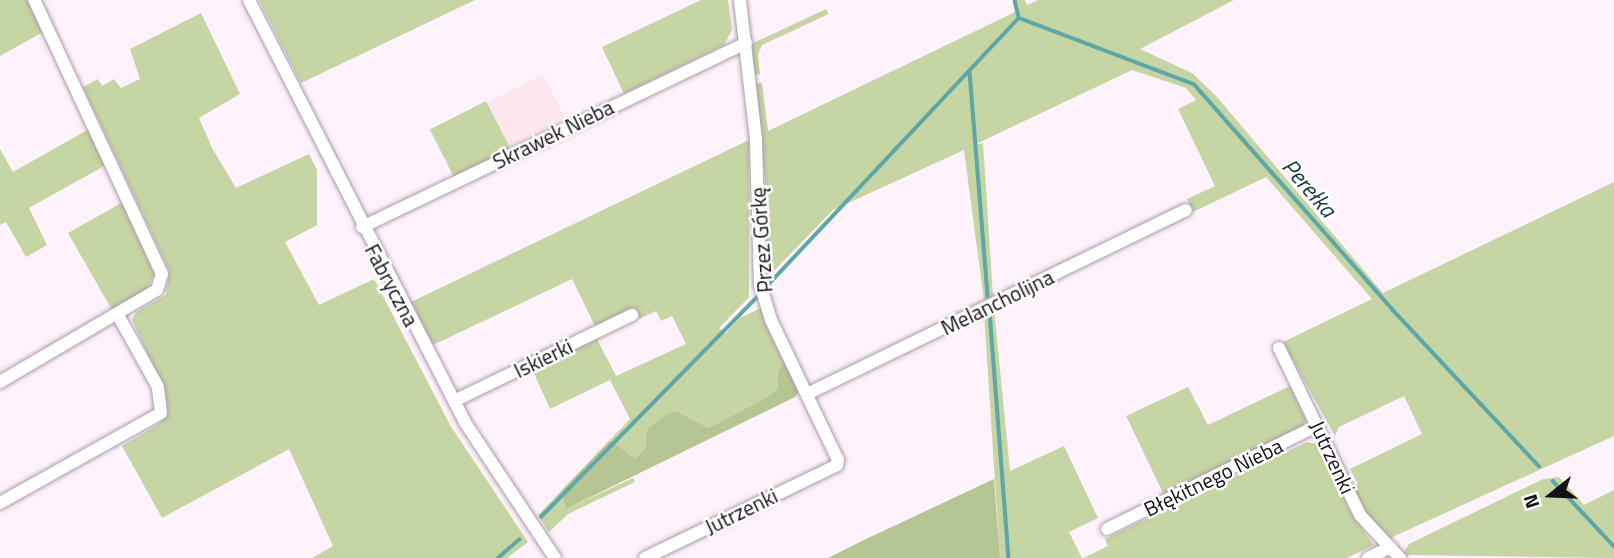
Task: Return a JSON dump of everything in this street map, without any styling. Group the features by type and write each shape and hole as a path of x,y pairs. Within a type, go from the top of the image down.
{"street":[{"path":"0,382 118,315 156,290 162,274 159,259 34,0"},
{"name":"Fabryczna","path":"249,0 362,227 454,401 555,558"},
{"name":"Przez Górkę","path":"740,0 756,139 760,285 771,320 837,454 837,465"},
{"name":"Skrawek Nieba","path":"362,227 746,43"},
{"name":"Melancholijna","path":"807,394 1186,210"},
{"path":"0,503 161,413 163,397 118,315"},
{"name":"Iskierki","path":"454,401 632,315"},
{"name":"Jutrzenki","path":"1279,348 1360,515 1399,558"},
{"name":"Błękitnego Nieba","path":"1107,529 1318,425"},
{"name":"Jutrzenki","path":"645,558 837,465"},
{"path":"1368,558 1391,547"}],"shaded area":[{"path":"543,74 568,122 511,151 487,103"}],"green space":[{"path":"0,0 28,0 43,32 0,56"},
{"path":"259,0 475,0 301,83"},
{"path":"701,0 728,0 732,30 724,45 624,94 602,47"},
{"path":"1013,0 1025,0 1027,5 1038,0 1234,0 1140,49 1192,73 1216,96 1383,293 1614,182 1614,436 1388,539 1361,509 1351,487 1358,484 1350,469 1422,434 1404,396 1339,427 1335,436 1283,342 1372,299 1266,177 1193,212 1187,199 1215,186 1178,109 1196,100 1186,88 1132,70 974,145 983,143 993,296 984,301 964,150 833,210 765,280 766,188 754,84 762,83 768,131 1015,12"},
{"path":"826,9 829,14 762,45 758,55 760,74 753,75 749,45"},
{"path":"201,13 240,94 199,118 212,148 236,188 309,154 317,170 317,225 285,242 319,305 374,279 450,425 528,542 507,558 312,558 333,546 289,449 162,518 122,446 159,424 168,413 165,391 132,320 136,312 166,295 169,270 83,87 98,79 102,86 114,79 121,88 140,79 130,49"},
{"path":"486,101 511,149 454,178 430,130"},
{"path":"89,129 106,165 29,208 47,245 26,257 6,222 0,225 0,149 13,172"},
{"path":"749,140 749,297 719,328 725,334 739,318 761,308 786,360 778,371 778,388 767,397 709,428 676,411 647,429 645,449 635,458 610,440 630,419 610,380 550,409 532,369 597,339 616,376 686,344 672,316 661,321 656,311 639,319 634,308 595,326 572,279 433,345 411,302"},
{"path":"123,202 154,274 147,290 112,310 68,233"},
{"path":"994,308 1010,471 1064,446 1098,518 1069,532 1082,558 1000,558 984,313"},
{"path":"786,360 800,390 795,397 566,509 560,492 610,440 635,458 645,449 647,429 669,413 676,411 709,428 767,397 778,388 778,371"},
{"path":"1290,386 1306,418 1303,427 1164,495 1126,416 1188,387 1208,425"},
{"path":"1307,442 1319,445 1352,515 1374,545 1347,558 1083,558 1108,546 1105,539"},
{"path":"1559,477 1584,505 1614,490 1614,558 1402,555 1409,544 1543,479"},
{"path":"633,478 635,482 568,514 549,532 538,515 560,492 566,509"},
{"path":"994,479 1000,558 828,558 864,540"}],"waterway":[{"name":"Perełka","path":"1015,0 1019,18 1194,84 1393,310 1539,466"},
{"path":"768,285 1019,18"},
{"path":"970,72 988,296"},
{"path":"541,517 756,298"},
{"path":"990,312 1009,558"},
{"name":"Perełka","path":"1553,481 1614,546"},
{"path":"498,558 519,540"}]}
